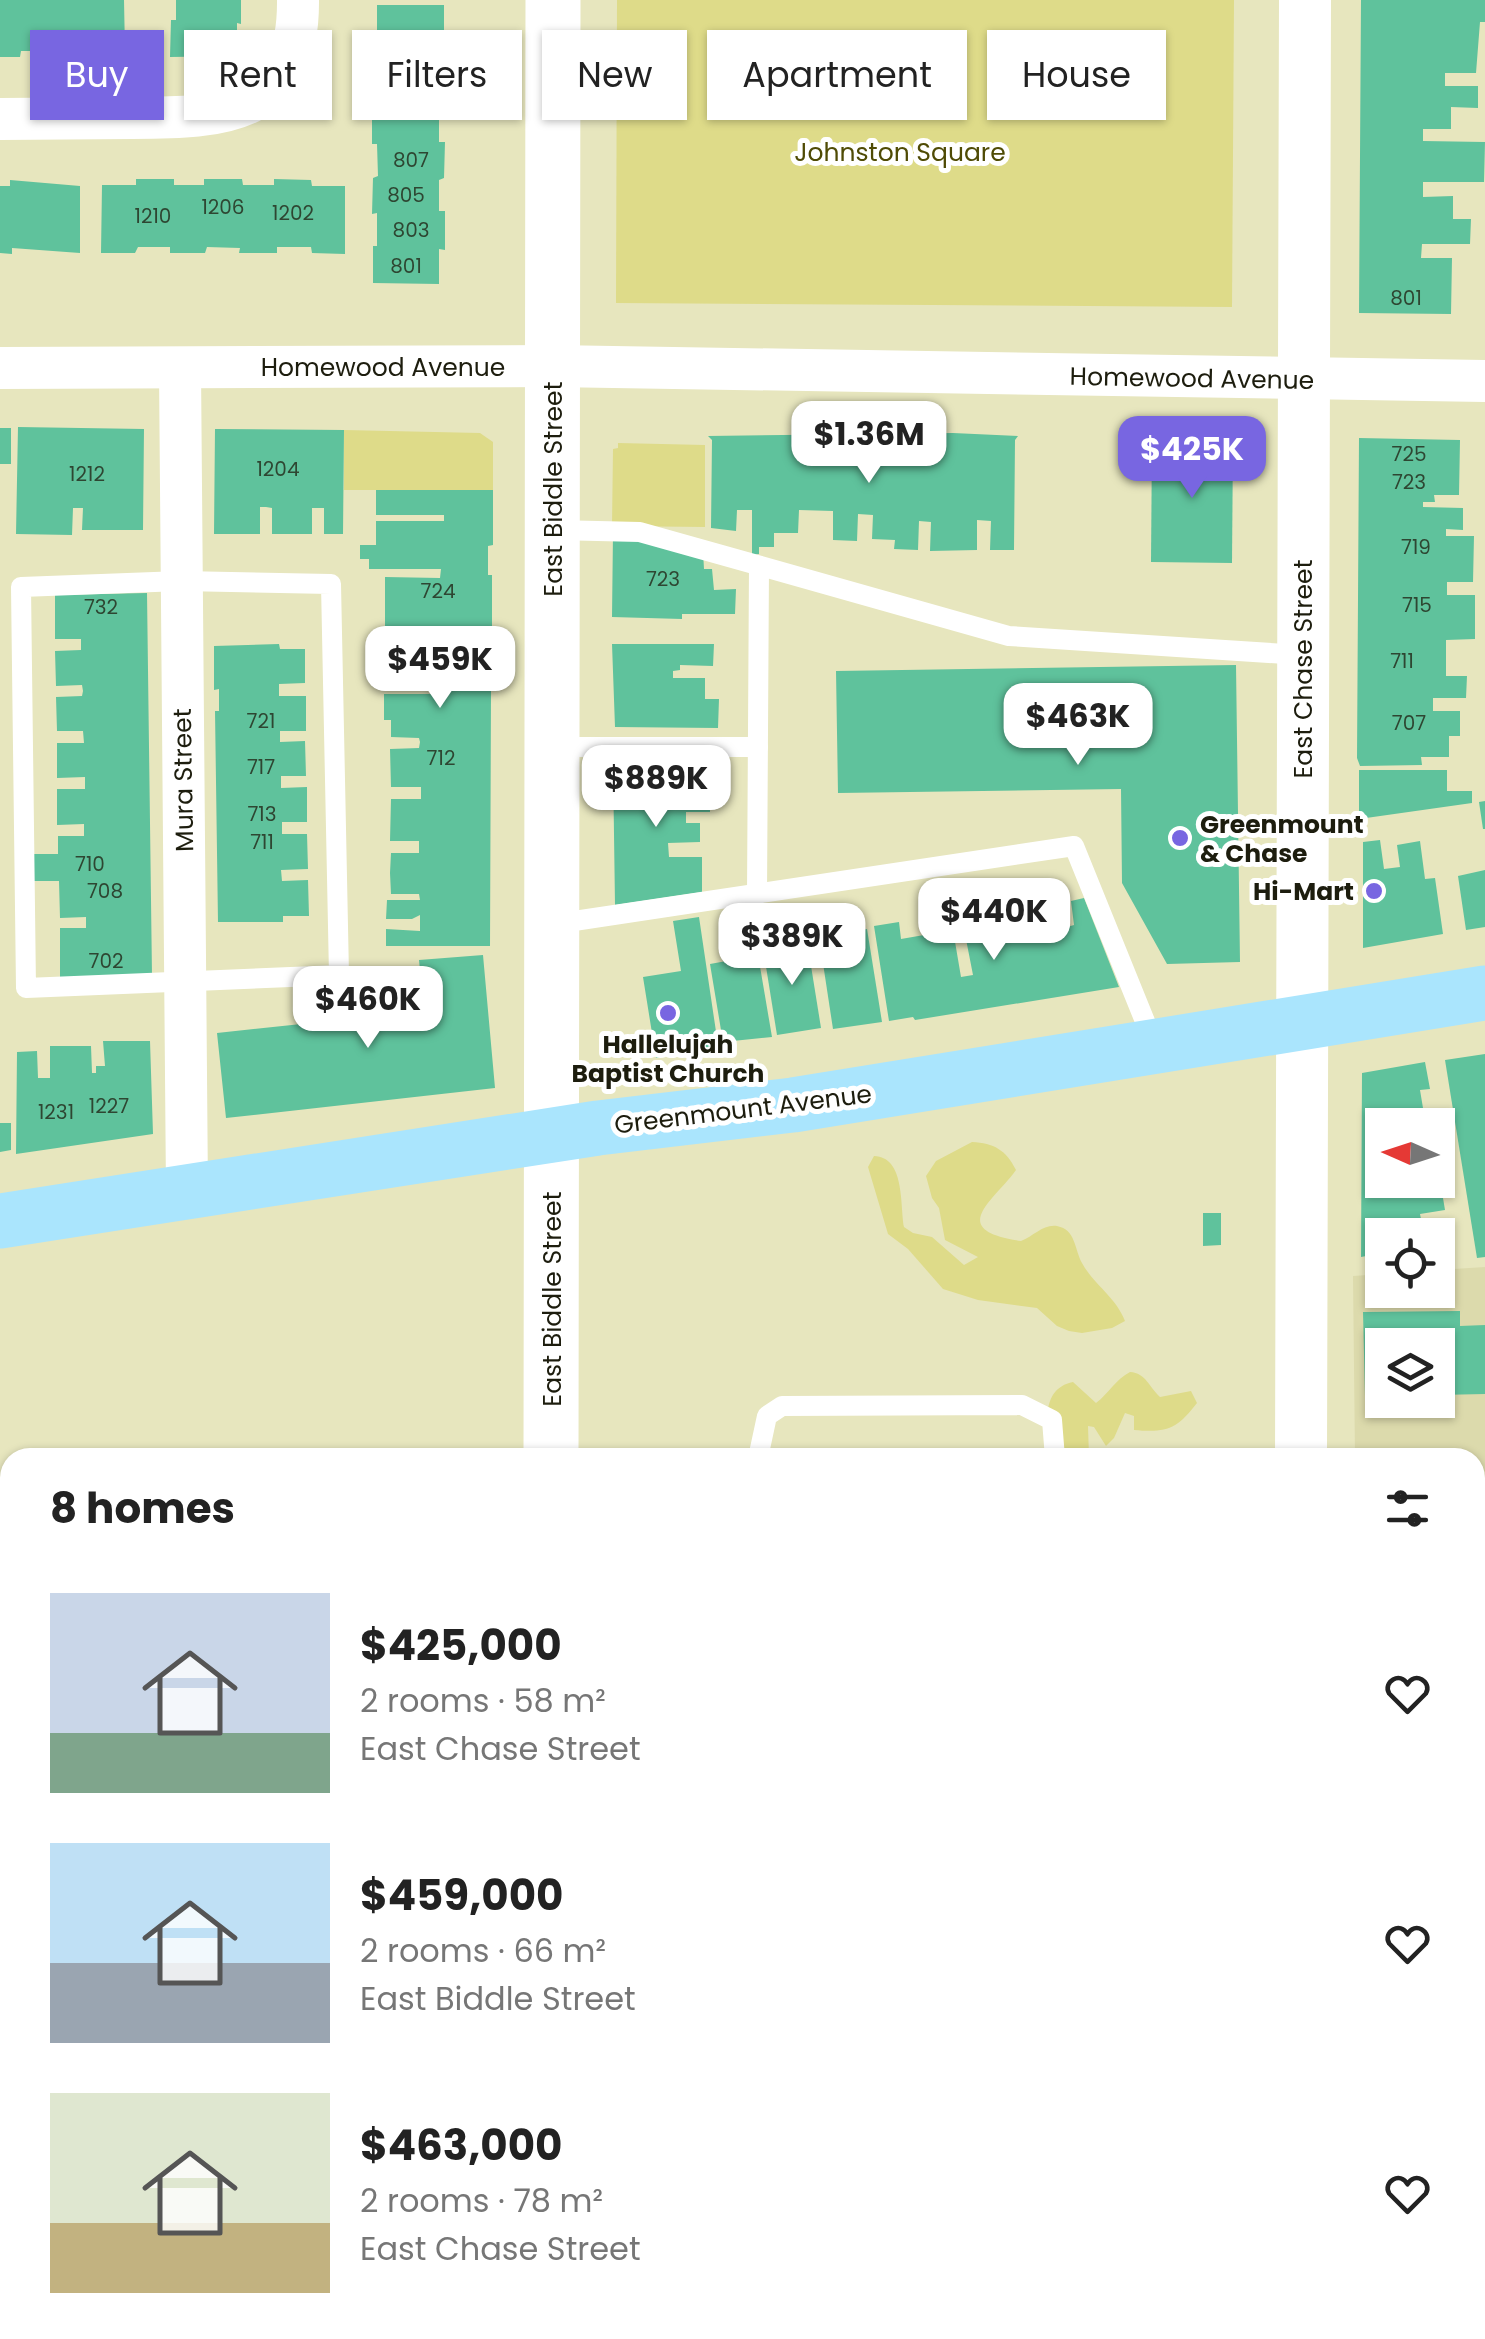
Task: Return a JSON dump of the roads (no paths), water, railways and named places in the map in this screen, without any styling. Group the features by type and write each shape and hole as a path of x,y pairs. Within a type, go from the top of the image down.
{"main road":[{"name":"East Biddle Street","path":"551,1448 553,0"},
{"name":"Greenmount Avenue","path":"0,1221 598,1128 793,1105 1485,994"}],"street":[{"path":"0,119 200,118 236,110 262,95 286,70 295,45 298,0"},
{"name":"East Chase Street","path":"1302,1448 1304,0"},
{"name":"Homewood Avenue","path":"0,368 553,366 1485,382"},
{"name":"Mura Street","path":"180,369 187,1192"}],"lane":[{"path":"552,530 640,532 1009,636 1303,655"},
{"path":"757,895 758,566"},
{"path":"181,581 331,584 339,975 186,982 26,988 21,587 181,581"},
{"path":"552,747 758,747"},
{"path":"552,925 1074,846 1156,1048"},
{"path":"760,1448 767,1416 782,1406 1022,1405 1052,1420 1054,1448"}],"place":[{"name":"Greenmount & Chase","path":"1180,838"},
{"name":"Hi-Mart","path":"1374,891"},
{"name":"Hallelujah Baptist Church","path":"668,1013"}],"park label":[{"name":"Johnston Square","path":"900,152"}]}
